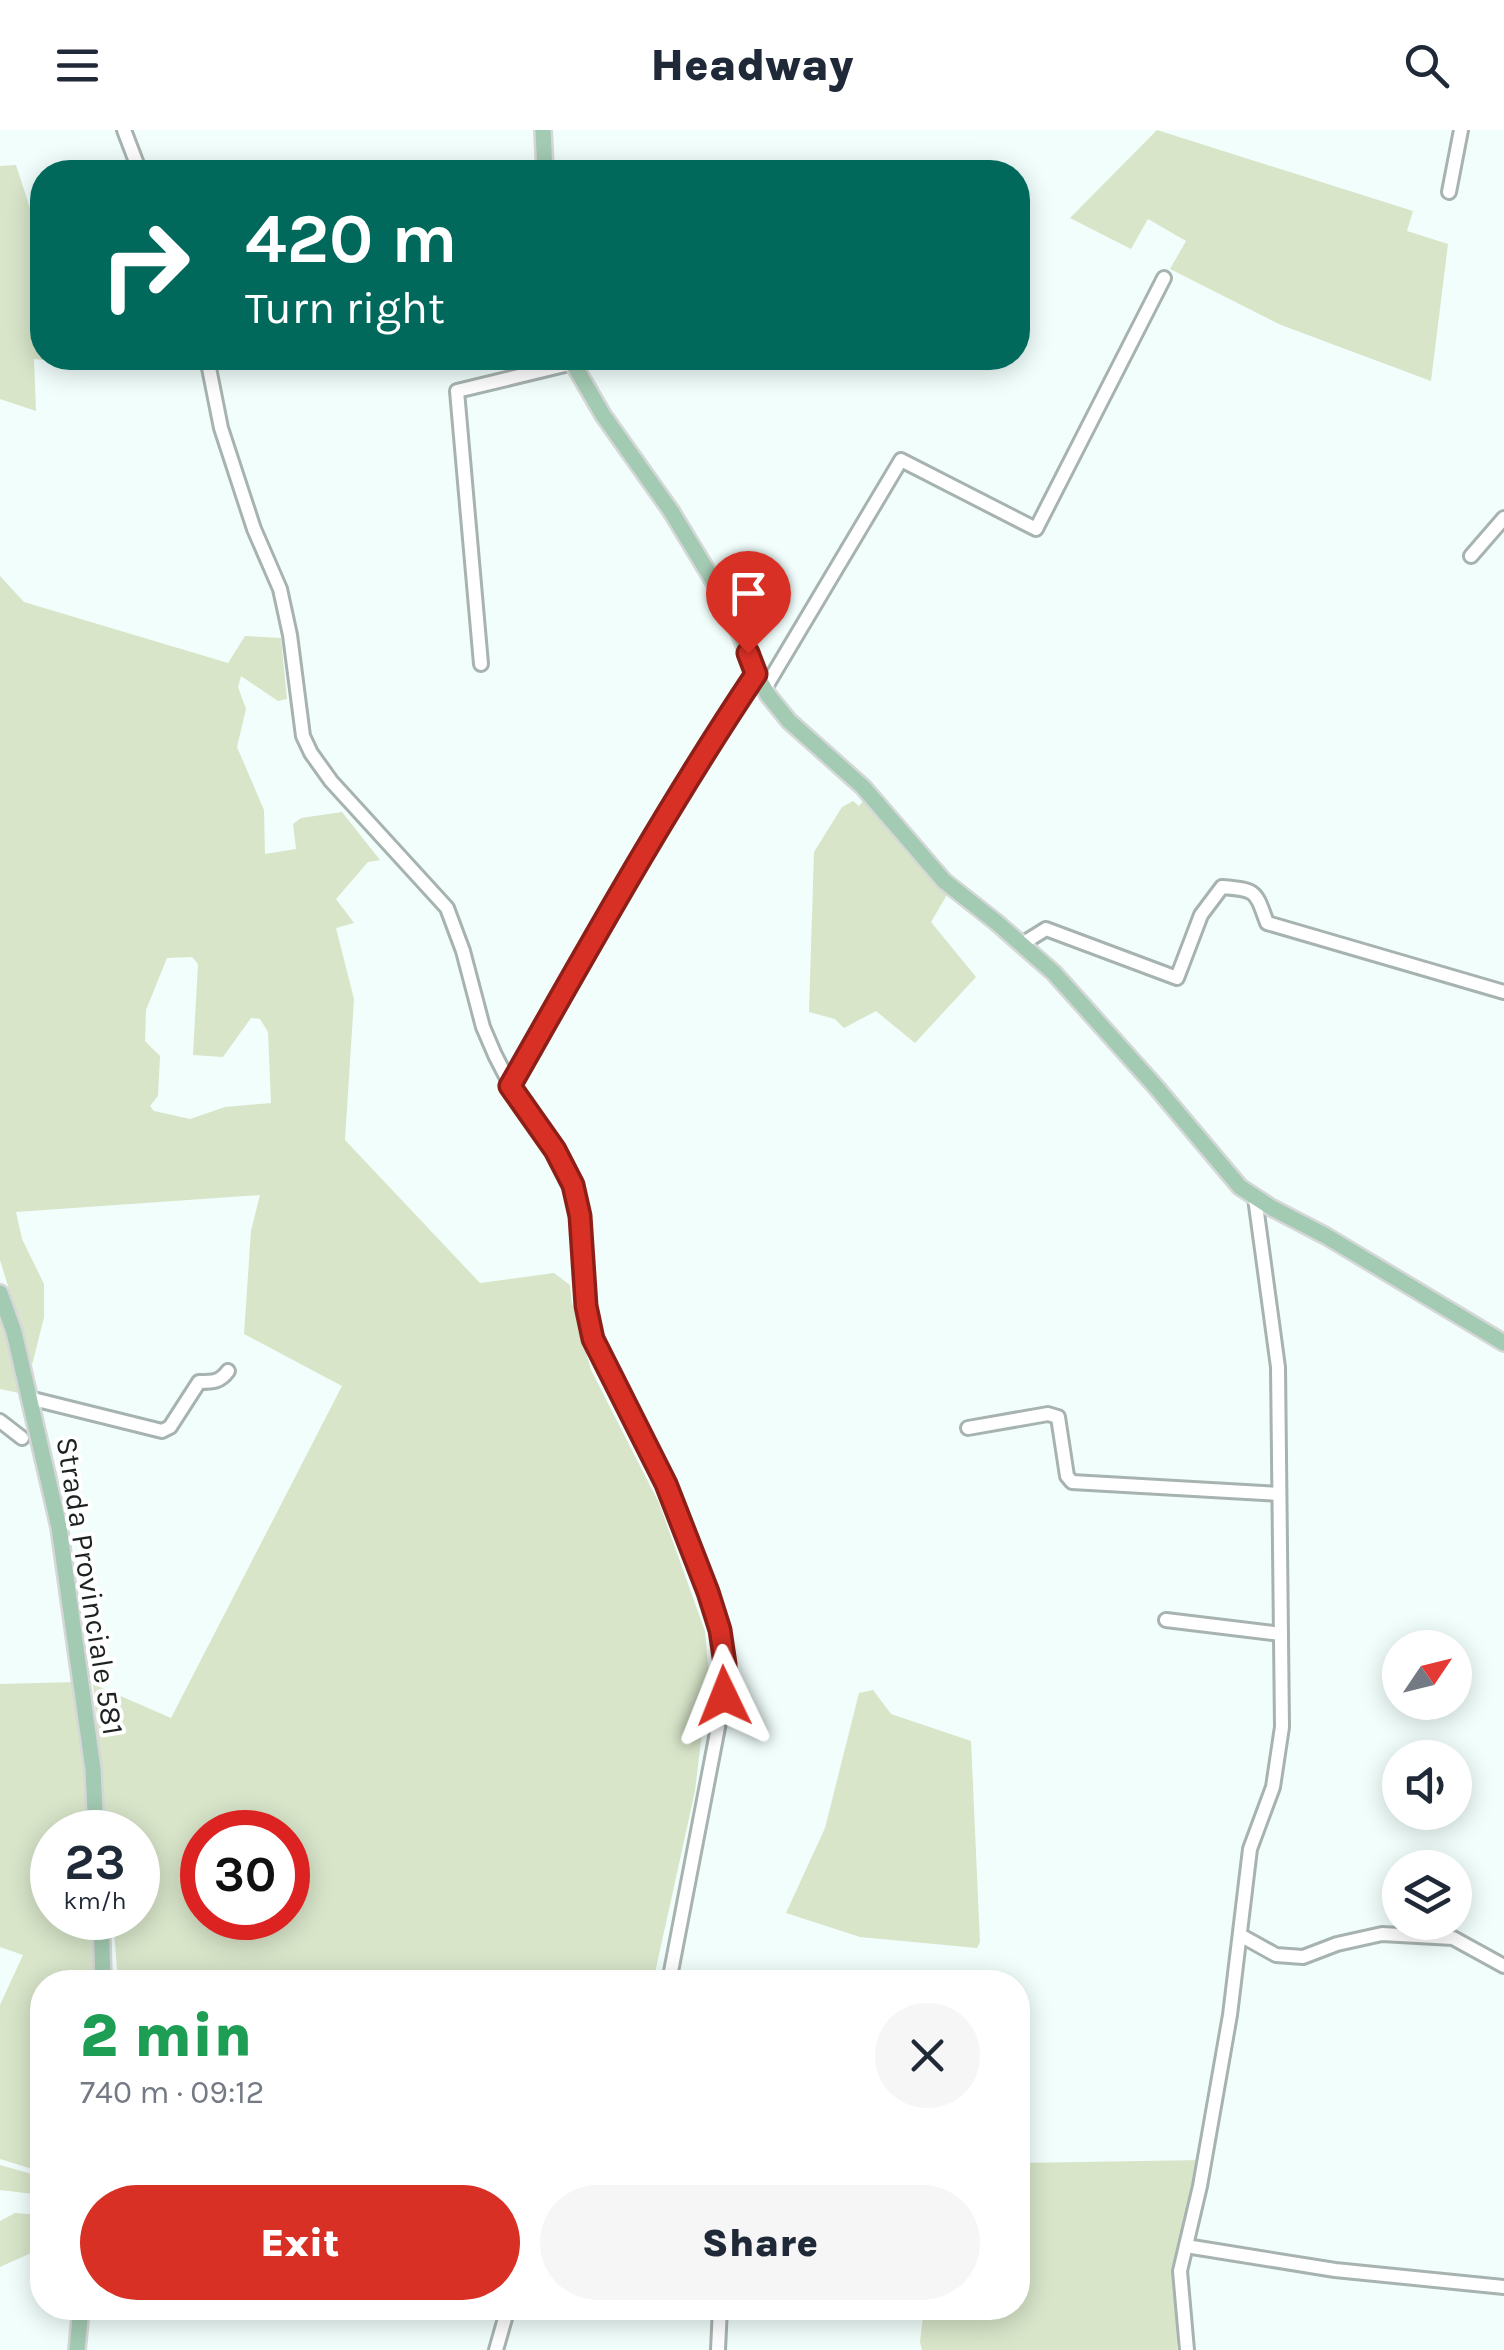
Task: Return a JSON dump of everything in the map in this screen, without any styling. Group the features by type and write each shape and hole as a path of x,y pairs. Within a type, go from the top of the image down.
{"main road":[{"path":"543,130 544,160"},
{"path":"578,370 729,606 764,690 790,721 863,787 944,881 1054,973 1240,1187 1504,1343"},
{"name":"Strada Provinciale 581","path":"0,1294 14,1332 59,1527 95,1810"},
{"path":"102,1940 103,1970"},
{"path":"77,2350 80,2320"}],"street":[{"path":"124,130 135,160"},
{"path":"1449,192 1461,130"},
{"path":"764,690 901,460 1036,529 1164,278"},
{"path":"210,370 231,459 254,530 280,589 303,736 310,753 331,781 447,908 483,1027 510,1086 555,1150 573,1185 593,1339 666,1484 720,1630 724,1696 671,1970"},
{"path":"481,664 457,391 535,370"},
{"path":"1470,556 1504,518"},
{"path":"510,1086 651,842 756,674"},
{"path":"1022,944 1046,929 1177,978 1201,915 1222,886 1246,889 1258,896 1267,923 1504,992"},
{"path":"1187,2350 1180,2271 1200,2186 1230,2016 1250,1849 1273,1787 1282,1726 1278,1366 1255,1198"},
{"path":"29,1398 162,1431 170,1427 200,1382 217,1382 228,1372"},
{"path":"968,1428 1048,1414 1058,1417 1067,1476 1072,1482 1280,1494"},
{"path":"0,1421 22,1438"},
{"path":"1166,1620 1281,1634"},
{"path":"1240,1935 1276,1955 1303,1958 1337,1944 1382,1934 1453,1938 1504,1966"},
{"path":"1186,2246 1335,2270 1504,2286"},
{"path":"496,2350 505,2320"},
{"path":"718,2350 719,2320"}],"green space":[{"path":"1157,130 1413,211 1407,231 1448,244 1431,381 1281,325 1170,269 1186,241 1148,219 1131,249 1070,218"},
{"path":"16,165 30,208 30,370 34,370 36,411 0,399 0,166"},
{"path":"0,576 24,602 228,663 245,636 281,638 287,699 278,701 241,676 238,687 246,709 237,747 264,810 265,854 296,849 293,824 301,818 342,812 380,860 368,862 336,899 354,923 336,928 354,999 345,1140 480,1283 554,1273 570,1285 591,1370 659,1503 705,1631 709,1675 695,1791 656,1970 117,1970 115,1940 160,1940 160,1810 104,1810 93,1684 171,1718 342,1386 244,1334 251,1231 260,1195 16,1212 22,1239 44,1284 44,1317 32,1365 0,1260","holes":["192,957 198,964 193,1055 223,1057 251,1018 260,1019 268,1032 271,1103 225,1107 190,1119 154,1111 150,1106 158,1096 160,1056 145,1041 146,1010 167,958"]},
{"path":"865,799 948,893 931,922 976,977 915,1043 876,1011 844,1028 835,1019 809,1012 814,852 842,807 853,801 859,806"},
{"path":"0,1308 2,1314 19,1393 0,1389"},
{"path":"76,1682 88,1810 30,1810 30,1940 97,1940 99,1970 30,1970 30,2168 0,2159 0,2005 23,1955 0,1947 0,1684"},
{"path":"873,1690 891,1714 971,1741 980,1942 977,1948 860,1937 786,1913 825,1828 859,1693"},
{"path":"1204,2160 1176,2267 1177,2350 922,2350 923,2320 1030,2320 1030,2163"},
{"path":"0,2165 30,2174 30,2194 0,2190"},
{"path":"15,2213 30,2214 30,2253 0,2267 0,2221"}],"route":[{"path":"724,1696 720,1630 708,1592 666,1484 593,1339 573,1185 555,1150 510,1086 651,842 756,674 748,653"}]}
